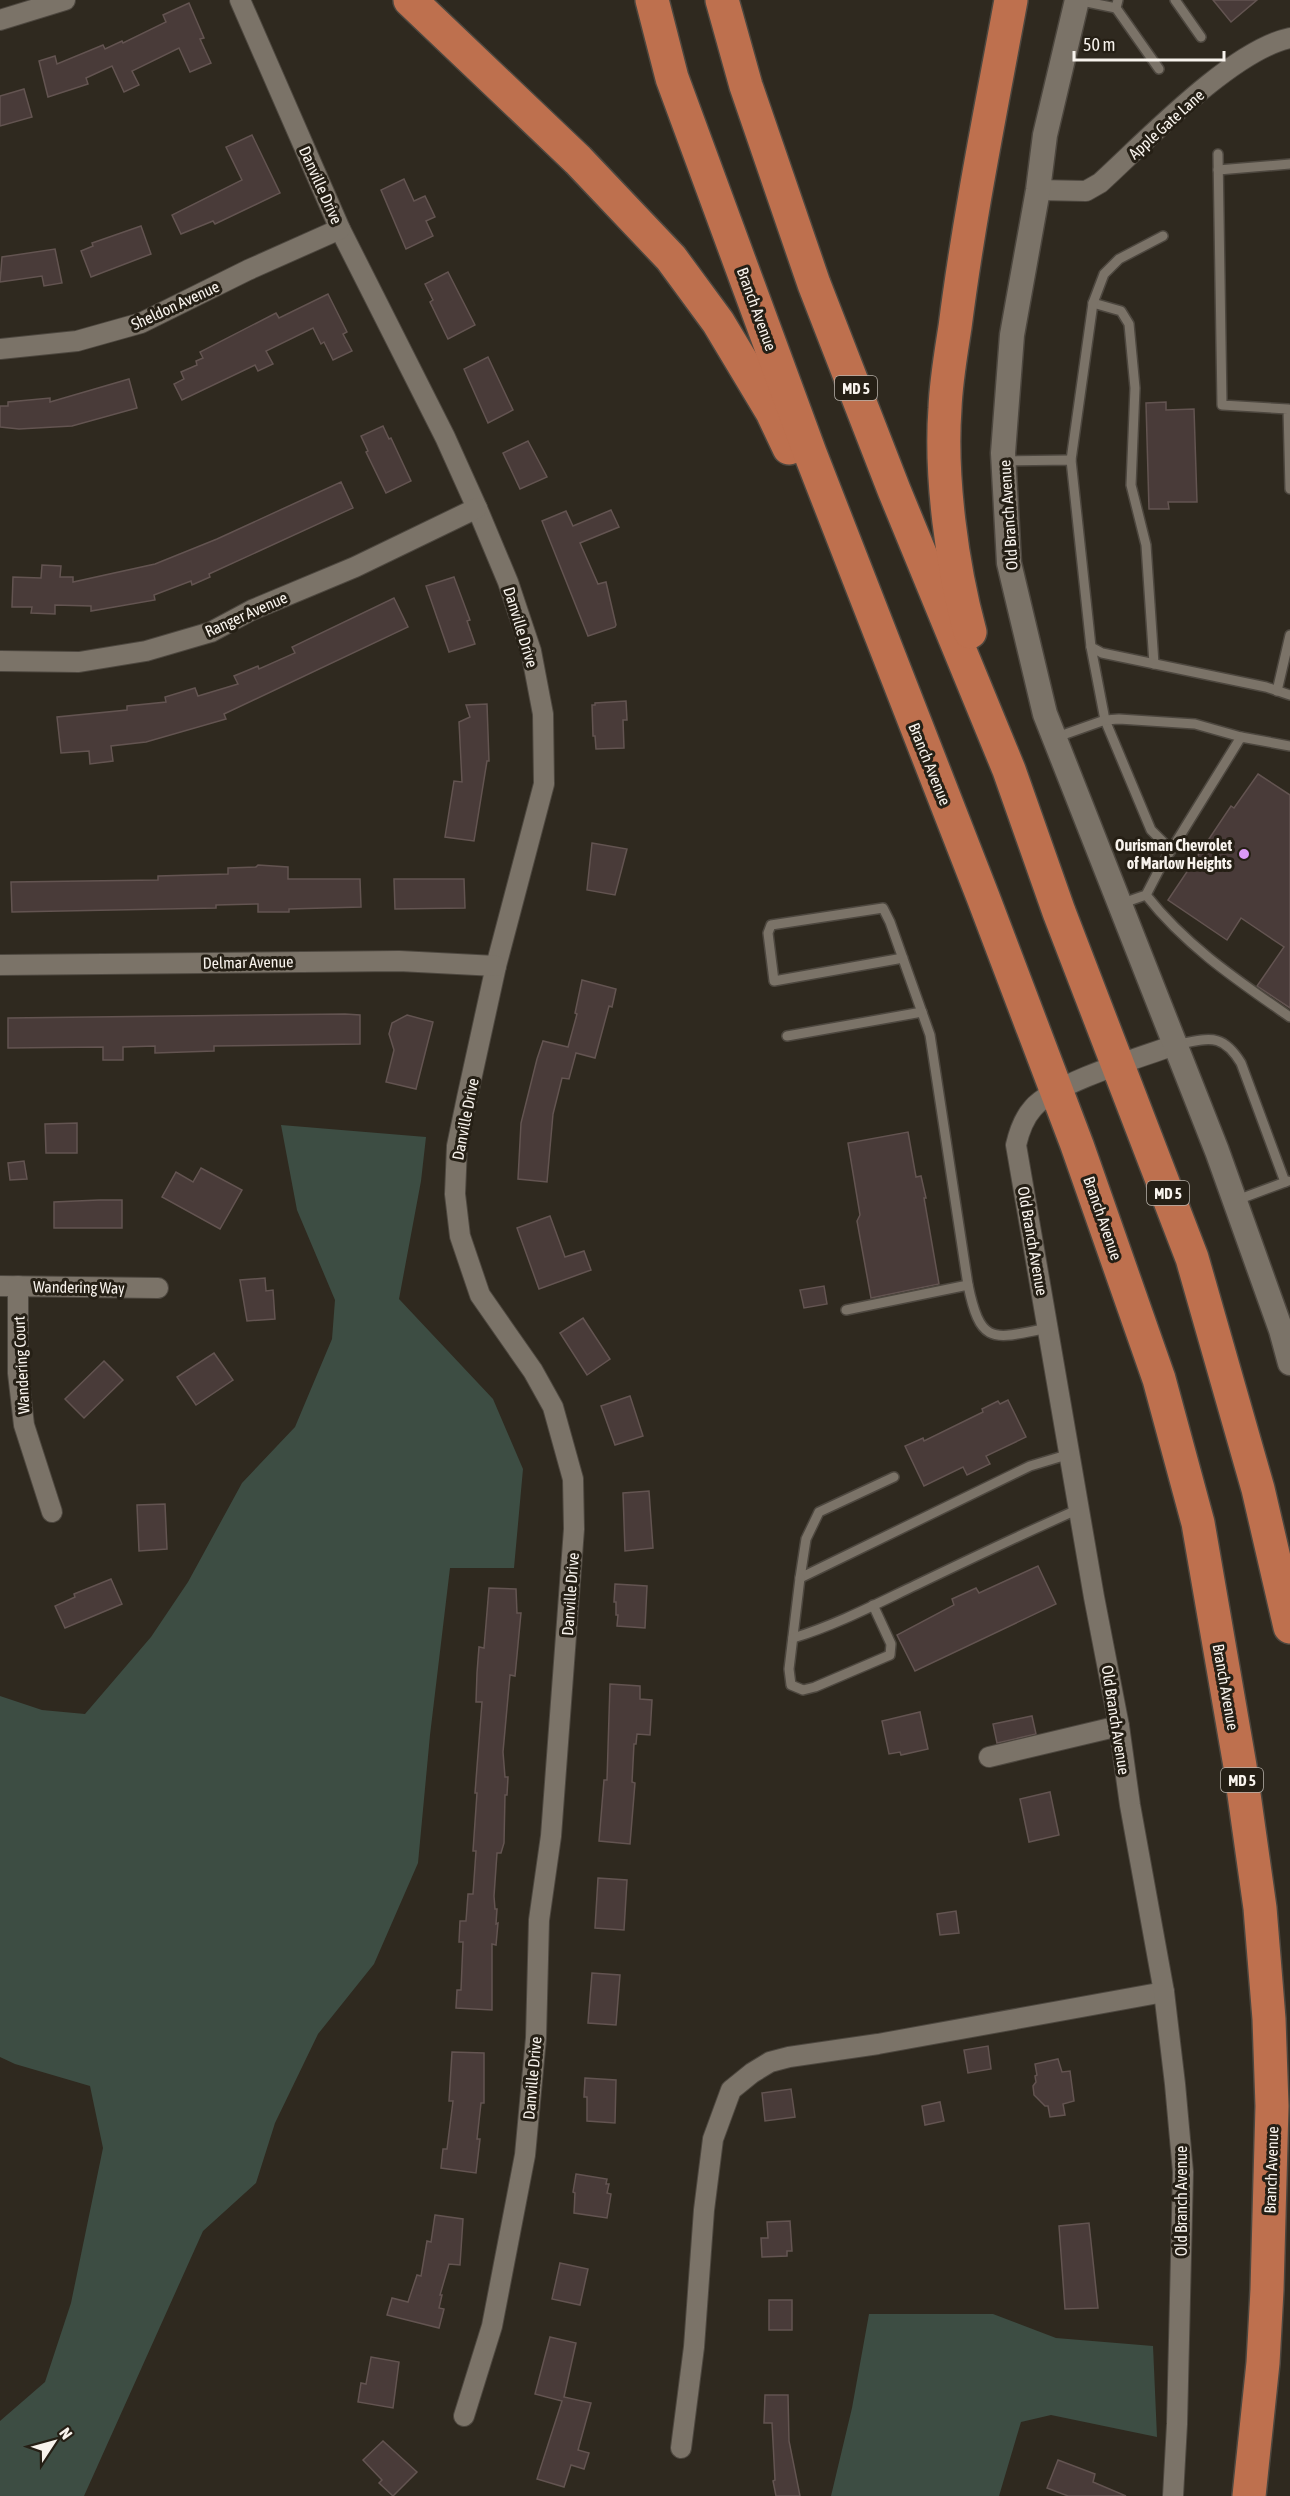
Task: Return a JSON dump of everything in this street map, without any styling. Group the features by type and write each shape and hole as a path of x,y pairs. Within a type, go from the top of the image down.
{"highway":[{"path":"410,0 578,160 663,250 718,322 772,412 893,670"},
{"name":"Branch Avenue","path":"651,0 672,78 810,453 1056,1089 1160,1379 1198,1523 1240,1766 1260,1908 1269,2019 1272,2106 1266,2322 1249,2496"},
{"name":"MD 5","path":"722,0 746,86 814,284 894,490 1009,770 1059,912 1192,1258 1258,1488 1290,1628"},
{"path":"1009,770 961,600 952,544 947,489 945,408 963,264 1011,0"}],"street":[{"path":"0,20 65,0"},
{"name":"Danville Drive","path":"240,0 340,229 445,437 477,508 508,582 531,651 543,714 543,784 496,966 457,1146 455,1194 460,1236 480,1295 533,1371 553,1407 573,1479 574,1529 551,1836 539,1920 536,2038 525,2156 492,2326 464,2416"},
{"name":"Old Branch Avenue","path":"1077,0 1045,135 1038,190 1012,335 1004,461 1009,563 1045,714 1234,1201 1281,1330 1290,1363"},
{"name":"Apple Gate Lane","path":"1038,190 1086,191 1100,183 1202,91 1251,53 1278,40 1290,38"},
{"name":"Sheldon Avenue","path":"0,349 77,341 141,322 248,270 340,229"},
{"name":"Ranger Avenue","path":"0,661 79,662 146,651 211,632 252,610 356,567 477,508"},
{"name":"Delmar Avenue","path":"0,965 399,961 496,966"},
{"name":"Old Branch Avenue","path":"1173,2496 1183,2172 1164,1992 1131,1817 1119,1726 1016,1145 1021,1128 1033,1107 1056,1089 1175,1045"},
{"name":"Wandering Way","path":"9,1286 158,1288"},
{"name":"Wandering Court","path":"9,1286 24,1425 52,1512"},
{"path":"989,1757 1119,1726"},
{"path":"681,2448 694,2347 705,2210 714,2139 731,2090 770,2062 789,2057 878,2044 1164,1992"}],"lane":[{"path":"1077,0 1117,4 1159,69"},
{"path":"1175,0 1201,37"},
{"path":"1218,154 1222,405 1289,409 1290,489"},
{"path":"1218,170 1290,164"},
{"path":"1163,236 1119,259 1104,274 1093,303 1071,460 1091,647 1105,720 1151,830 1171,850"},
{"path":"1093,303 1120,311 1129,324 1135,388 1131,484 1146,545 1154,664"},
{"path":"1004,461 1071,460"},
{"path":"1277,691 1290,635"},
{"path":"1091,647 1102,653 1290,695"},
{"path":"1054,738 1105,720 1195,724 1241,737 1290,746"},
{"path":"1120,904 1146,895 1241,737"},
{"path":"1146,895 1167,921 1216,966 1290,1017"},
{"path":"903,958 774,981 768,933 771,925 883,908 903,958 930,1035 973,1309 982,1328 988,1333 1006,1336 1049,1328"},
{"path":"787,1036 922,1012"},
{"path":"1175,1045 1213,1039 1231,1047 1241,1063 1287,1181 1234,1201"},
{"path":"846,1310 968,1285"},
{"path":"800,1578 1030,1466 1070,1454"},
{"path":"873,1605 891,1644 890,1655 815,1687 803,1690 791,1685 789,1669 806,1539 819,1512 894,1477"},
{"path":"793,1638 815,1631 873,1605 1022,1533 1079,1509"}],"green space":[{"path":"281,1125 426,1137 421,1181 399,1299 493,1399 523,1469 514,1568 450,1568 430,1735 418,1863 374,1964 318,2034 275,2123 256,2183 203,2231 84,2496 0,2496 0,2421 45,2382 71,2303 103,2148 90,2086 15,2064 0,2057 0,1696 42,1710 85,1714 151,1637 188,1582 242,1483 295,1427 332,1339 335,1300 297,1210"},
{"path":"869,2314 993,2314 1056,2338 1153,2346 1157,2437 1051,2415 1021,2422 999,2496 831,2496 852,2408"}],"building":[{"path":"1213,0 1257,0 1231,22"},
{"path":"189,3 204,38 200,39 211,63 190,72 179,48 132,71 139,85 124,92 112,66 86,78 88,84 48,97 39,61 55,56 57,64 103,45 105,49 122,41 123,43 166,22 163,15"},
{"path":"24,89 32,117 0,126 0,96"},
{"path":"252,135 280,193 215,224 213,221 181,234 172,215 242,180 226,147"},
{"path":"404,179 414,201 425,196 435,217 426,221 433,236 406,249 381,190"},
{"path":"141,226 151,254 91,277 81,251 93,246 92,243"},
{"path":"55,249 62,283 44,286 42,276 0,282 2,257"},
{"path":"448,272 475,325 448,339 430,302 433,300 425,284"},
{"path":"328,294 347,332 343,334 352,351 333,360 324,342 321,344 313,328 266,351 273,364 258,371 255,365 182,400 174,384 184,379 181,372 197,365 196,361 203,358 200,352 276,313 279,318"},
{"path":"488,357 513,410 488,423 464,369"},
{"path":"129,379 137,408 72,426 19,429 0,427 0,406 8,406 8,402 50,398 50,402"},
{"path":"1166,402 1166,410 1194,409 1197,502 1168,502 1169,509 1149,509 1146,403"},
{"path":"383,426 411,481 386,493 366,452 368,451 361,436"},
{"path":"528,441 547,477 520,489 503,453"},
{"path":"341,482 353,508 209,574 210,577 192,585 191,581 154,595 155,600 91,611 91,606 55,605 55,614 31,613 32,607 12,607 13,577 41,578 42,565 61,566 60,577 73,577 73,582 155,564 217,539"},
{"path":"611,510 619,527 580,543 598,584 606,582 616,625 588,636 542,521 566,511 573,526"},
{"path":"454,577 470,620 467,621 475,644 449,652 426,586"},
{"path":"394,598 408,627 224,714 226,719 146,742 111,746 113,761 90,764 89,751 61,753 57,717 127,710 127,706 166,702 165,697 195,688 198,696 238,684 234,676 258,666 259,669 295,653 292,647"},
{"path":"626,701 627,720 623,720 624,748 596,749 595,736 593,736 592,705"},
{"path":"487,704 489,761 487,761 474,841 445,837 454,781 462,782 459,722 470,717 466,705"},
{"name":"Ourisman Chevrolet of Marlow Heights","path":"1258,774 1290,795 1290,1008 1257,986 1284,947 1241,918 1227,940 1168,900 1231,806 1234,808"},
{"path":"592,843 627,849 615,895 587,890"},
{"path":"258,865 288,867 288,879 360,879 361,907 258,912 258,904 216,905 216,908 12,912 11,882 158,880 158,876 228,874 228,868"},
{"path":"394,879 464,879 465,908 395,909"},
{"path":"582,980 616,989 612,1007 609,1006 595,1058 576,1053 569,1079 562,1078 553,1114 547,1182 518,1179 521,1123 537,1059 543,1041 568,1047 577,1014 575,1013"},
{"path":"360,1015 360,1044 214,1046 214,1051 155,1053 155,1046 123,1047 123,1060 103,1060 103,1047 8,1048 8,1018"},
{"path":"407,1015 433,1022 416,1089 386,1082 394,1050 389,1034 392,1023"},
{"path":"77,1123 77,1153 46,1153 45,1124"},
{"path":"908,1132 916,1177 921,1176 926,1198 924,1198 939,1284 871,1298 857,1221 860,1215 848,1143"},
{"path":"24,1161 27,1179 10,1180 8,1163"},
{"path":"201,1168 242,1190 220,1229 162,1197 176,1172 193,1182"},
{"path":"122,1200 122,1228 54,1228 54,1202"},
{"path":"550,1216 565,1257 584,1251 591,1270 539,1289 517,1228"},
{"path":"265,1278 266,1291 273,1290 275,1319 247,1321 240,1280"},
{"path":"824,1286 827,1304 804,1308 800,1290"},
{"path":"583,1318 610,1359 587,1375 560,1333"},
{"path":"214,1353 233,1380 196,1405 177,1377"},
{"path":"104,1361 123,1380 84,1418 65,1399"},
{"path":"630,1396 643,1436 615,1445 601,1406"},
{"path":"1008,1400 1026,1437 986,1456 990,1464 967,1475 963,1467 924,1486 905,1446 923,1438 924,1441 983,1412 982,1409 998,1401 1000,1404"},
{"path":"649,1491 653,1548 625,1551 623,1493"},
{"path":"165,1504 167,1549 139,1551 137,1505"},
{"path":"1038,1566 1056,1604 915,1671 897,1635 954,1605 952,1599 976,1588 979,1593"},
{"path":"111,1579 122,1604 65,1628 55,1606 75,1597 74,1594"},
{"path":"615,1584 647,1586 645,1628 617,1626 618,1615 616,1615 616,1602 614,1602"},
{"path":"489,1588 516,1589 517,1613 521,1613 515,1676 510,1675 503,1752 505,1777 508,1777 507,1795 505,1795 504,1843 501,1853 497,1853 494,1896 495,1909 497,1909 496,1924 498,1923 496,1945 492,1944 492,2010 456,2008 457,1990 461,1990 463,1942 459,1942 460,1921 466,1921 468,1894 473,1894 476,1851 473,1851 477,1793 475,1793 482,1702 476,1702 477,1673 479,1647 484,1648"},
{"path":"610,1684 640,1686 640,1699 652,1700 650,1735 637,1734 636,1744 634,1744 632,1782 635,1783 630,1844 599,1841 604,1780 607,1780"},
{"path":"920,1712 928,1749 901,1755 900,1752 889,1754 882,1721"},
{"path":"1032,1716 1036,1734 997,1743 993,1724"},
{"path":"1050,1792 1059,1835 1029,1842 1020,1799"},
{"path":"598,1878 627,1880 624,1930 595,1928"},
{"path":"956,1911 959,1933 940,1935 937,1914"},
{"path":"592,1973 620,1975 616,2025 588,2023"},
{"path":"988,2046 991,2069 968,2073 964,2050"},
{"path":"452,2052 484,2053 484,2103 481,2103 476,2173 441,2168 443,2149 447,2149 453,2101 449,2101"},
{"path":"1058,2059 1062,2072 1070,2071 1074,2101 1063,2104 1065,2115 1050,2117 1048,2106 1045,2106 1034,2095 1033,2086 1037,2075 1035,2064"},
{"path":"585,2078 616,2080 615,2123 587,2121 587,2097 584,2097"},
{"path":"791,2089 795,2117 765,2121 762,2093"},
{"path":"940,2102 944,2121 925,2125 922,2106"},
{"path":"576,2174 607,2179 606,2184 609,2184 607,2193 611,2194 607,2218 574,2213 575,2193 573,2192"},
{"path":"435,2215 463,2219 460,2265 449,2264 440,2295 442,2295 439,2308 444,2309 439,2328 387,2315 392,2298 408,2302 417,2275 421,2276 427,2241 431,2242"},
{"path":"790,2221 792,2251 787,2251 787,2256 762,2257 761,2238 768,2238 767,2222"},
{"path":"1089,2223 1098,2308 1065,2309 1059,2226"},
{"path":"560,2263 588,2269 580,2305 552,2299"},
{"path":"769,2300 792,2300 792,2330 769,2330"},
{"path":"550,2337 576,2343 564,2397 591,2403 578,2450 589,2453 584,2469 571,2465 564,2487 537,2479 562,2401 535,2394"},
{"path":"371,2357 399,2362 393,2408 358,2402 361,2383 366,2384"},
{"path":"765,2395 788,2395 789,2441 800,2496 776,2496 773,2481 775,2480 772,2423 764,2423"},
{"path":"383,2441 417,2472 393,2496 379,2483 382,2480 363,2460"},
{"path":"1058,2460 1095,2474 1093,2482 1126,2496 1068,2496 1047,2488"}],"place":[{"name":"Ourisman Chevrolet of Marlow Heights","path":"1244,854"}]}
